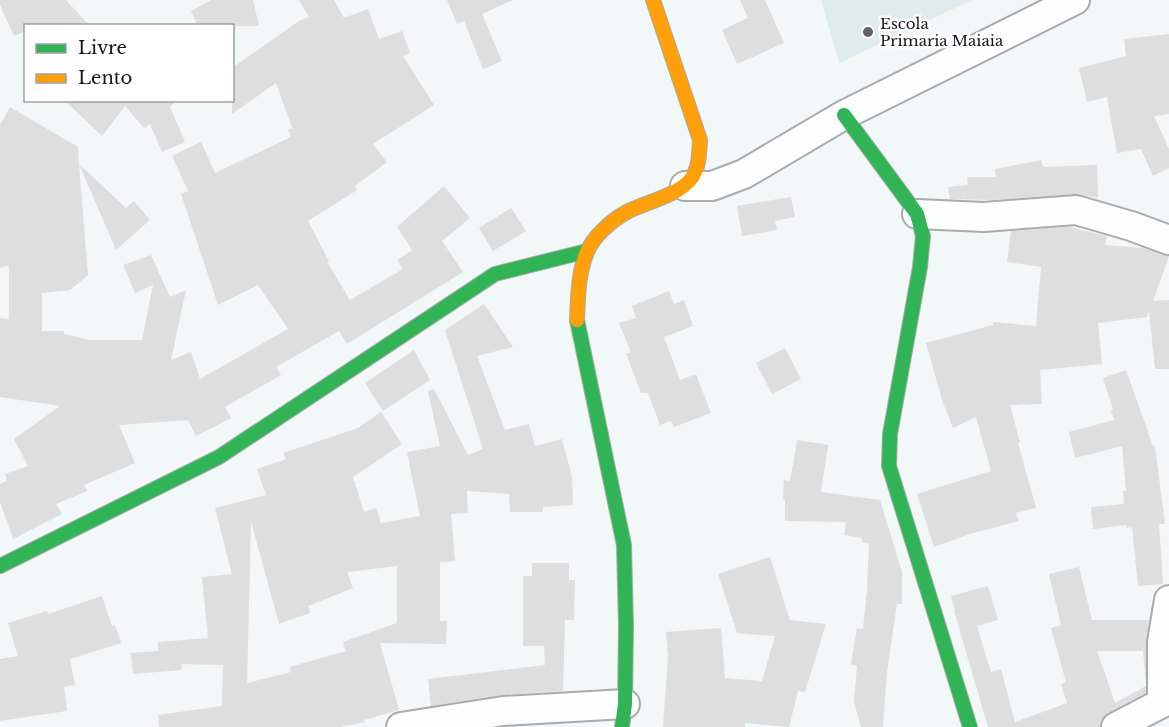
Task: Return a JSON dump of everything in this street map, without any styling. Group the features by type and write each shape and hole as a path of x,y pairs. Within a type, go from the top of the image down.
{"street":[{"path":"653,0 700,140 695,173 685,186"},
{"path":"401,727 503,711 623,715 626,626 624,545 578,323 579,283 587,251 604,229 626,213 685,186 712,186 744,174 844,115 1075,0"},
{"path":"844,115 917,214 923,236 920,267 890,434 889,466 970,727"},
{"path":"917,214 984,217 1076,210 1169,240"},
{"path":"0,566 219,457 495,274 587,251"},
{"path":"1116,727 1162,703 1162,642 1169,600"}],"shaded area":[{"name":"Escola Primaria Maiaia","path":"821,0 972,0 839,63"}],"building":[{"path":"0,0 66,0 88,24 24,24 24,32 14,36 0,5"},
{"path":"211,0 253,0 259,26 197,24 191,11"},
{"path":"299,0 334,0 344,18 368,9 379,39 402,31 410,53 403,56 434,105 373,144 387,162 355,186 357,190 308,221 329,261 327,262 350,300 403,269 397,260 412,250 397,227 444,186 470,218 442,241 463,272 347,344 339,331 276,367 281,375 225,407 231,418 196,436 188,420 119,425 135,463 84,485 87,491 56,504 62,514 13,539 0,502 0,484 7,481 5,474 28,466 14,439 60,406 0,397 0,318 9,319 9,265 0,268 0,125 10,107 78,147 88,275 70,290 42,293 42,331 64,331 64,334 89,340 142,340 153,285 135,293 123,265 151,255 170,297 186,290 171,360 191,352 200,379 288,329 258,285 218,305 181,194 188,191 172,156 201,142 215,173 291,137 288,130 292,128 276,83 232,114 234,67 299,21 309,17"},
{"path":"447,0 513,0 482,14 502,61 483,69 464,21 457,24"},
{"path":"740,0 765,0 784,43 737,64 722,30 748,18"},
{"path":"1169,34 1169,114 1154,116 1169,149 1169,168 1153,176 1141,149 1117,153 1107,97 1087,102 1079,68 1126,56 1124,39"},
{"path":"66,102 176,102 170,107 185,142 162,152 150,124 144,128 125,106 102,136"},
{"path":"1041,160 1043,167 1097,165 1098,198 1075,194 990,200 950,199 948,187 968,185 967,177 996,177 995,169"},
{"path":"79,164 126,208 134,201 150,220 116,250"},
{"path":"791,197 795,217 775,221 777,230 742,236 737,206"},
{"path":"511,208 526,231 493,251 479,228"},
{"path":"1069,227 1107,236 1105,245 1143,248 1169,256 1153,301 1169,300 1169,369 1155,369 1149,311 1147,317 1098,323 1102,364 1040,370 1042,404 1010,405 1036,508 1016,513 1019,521 970,534 934,547 917,494 991,471 976,417 953,428 943,403 926,343 993,325 993,322 1036,326 1041,267 1007,262 1011,231"},
{"path":"669,291 674,304 684,300 693,326 664,337 680,380 696,374 711,413 674,427 671,421 660,425 648,393 641,393 626,354 631,352 619,323 636,318 632,306"},
{"path":"484,304 513,347 477,356 505,430 529,424 535,446 562,439 572,477 573,505 543,507 543,512 510,512 509,494 467,491 468,513 451,514 455,561 440,562 440,621 447,621 446,644 380,643 399,710 364,720 365,722 339,727 159,727 158,715 222,706 223,665 181,664 182,670 133,674 131,653 158,651 158,642 208,638 202,577 232,574 215,508 266,495 257,469 286,459 283,453 358,428 381,412 402,444 353,477 364,512 376,508 381,523 420,516 407,452 440,446 428,391 434,389 468,455 483,449 445,330","holes":["251,521 279,624 310,613 308,606 353,588 347,572 397,566 397,623 343,642 346,651 290,667 291,672 247,683"]},
{"path":"785,348 801,379 772,394 756,363"},
{"path":"414,350 430,380 383,411 365,383"},
{"path":"1126,370 1153,446 1155,446 1165,524 1159,524 1163,584 1138,586 1132,527 1127,528 1126,525 1093,529 1091,507 1124,504 1123,491 1126,491 1122,446 1075,458 1069,432 1114,420 1103,378"},
{"path":"797,440 828,445 821,492 880,500 902,572 902,604 897,604 887,672 883,727 861,727 854,702 857,666 851,665 857,628 863,629 869,544 862,542 862,538 844,535 846,522 785,521 784,480 790,481"},
{"path":"770,557 790,620 826,624 805,692 798,691 789,727 745,723 745,727 663,727 668,656 666,632 721,628 725,678 762,681 775,636 737,633 718,574"},
{"path":"532,563 569,563 569,580 575,580 574,620 565,620 563,691 501,695 431,706 428,679 545,665 544,646 523,646 523,576 532,576"},
{"path":"1079,567 1092,620 1149,620 1146,642 1146,682 1143,651 1097,651 1115,703 1146,686 1146,693 1108,713 1102,719 1100,727 988,727 951,596 988,586 998,620 977,626 991,672 1001,669 1015,722 1067,703 1061,684 1066,682 1051,628 1061,625 1049,574"},
{"path":"102,596 112,626 115,625 121,643 70,659 75,685 64,687 67,711 0,721 0,659 18,656 8,623 47,611 48,614"}],"traffic: fast":[{"path":"844,115 917,214 923,236 920,267 890,434 889,466 970,727"},
{"path":"0,566 219,457 495,274 587,251"},
{"path":"577,320 624,545 626,626 625,704 622,727"}],"traffic: slow":[{"path":"577,320 582,268 587,252 598,235 625,213 665,197 683,186 690,180 698,164 700,140 653,0"}],"place":[{"name":"Escola Primaria Maiaia","path":"868,32"}]}
